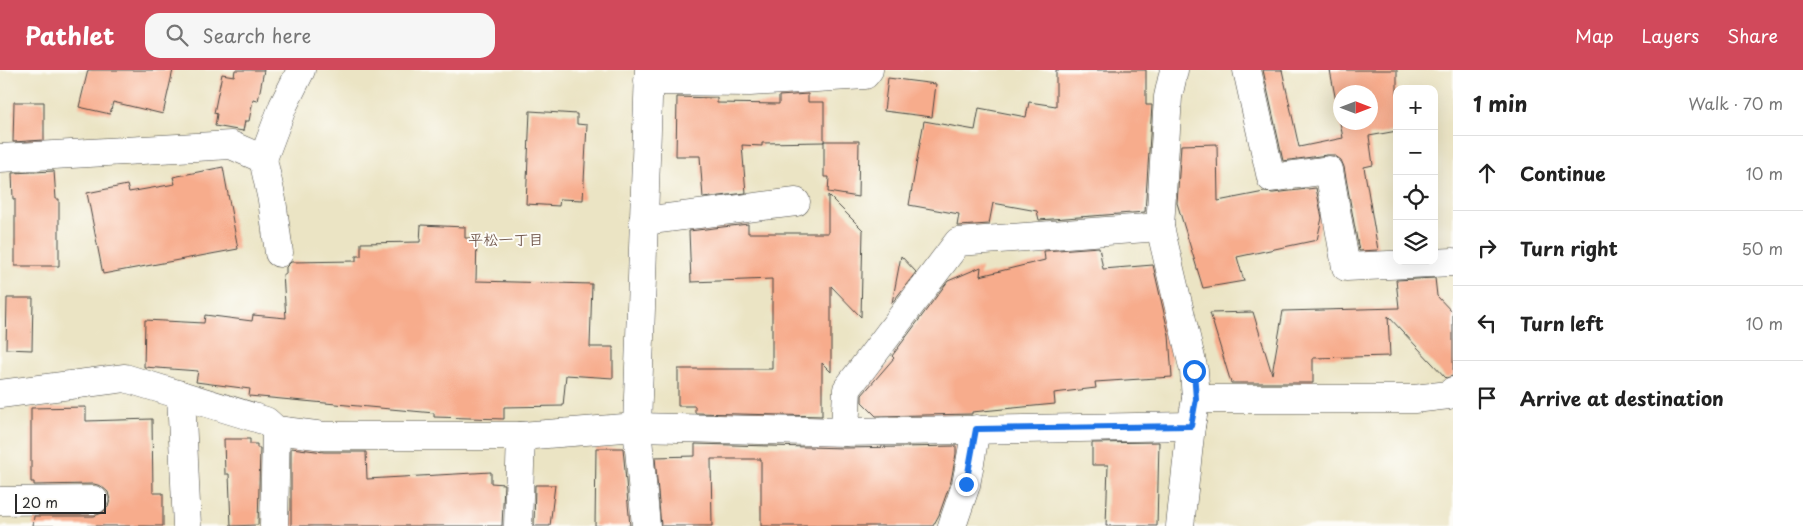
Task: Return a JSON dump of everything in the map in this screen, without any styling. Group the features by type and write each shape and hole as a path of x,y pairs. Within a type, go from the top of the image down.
{"street":[{"path":"279,253 272,200 263,159 283,106 301,70"},
{"path":"646,526 637,427 648,76 750,82 865,74 869,70"},
{"path":"1174,70 1168,97 1160,227 1194,371 1196,399 1191,426 1180,526"},
{"path":"1247,70 1270,178 1329,170 1346,267 1453,262"},
{"path":"0,158 230,145 263,159"},
{"path":"643,221 796,202"},
{"path":"845,432 847,389 958,242 1160,227"},
{"path":"0,394 125,378 266,421 276,430 324,436 521,436 637,427 845,432 1191,426"},
{"path":"1196,399 1414,399 1449,395 1453,391"},
{"path":"181,395 187,526"},
{"path":"952,526 966,484 976,429"},
{"path":"274,526 276,430"},
{"path":"518,526 521,436"},
{"path":"0,501 94,500"}],"building":[{"path":"88,70 173,70 163,114 113,102 110,114 79,107"},
{"path":"235,70 264,70 258,101 253,100 249,121 245,121 243,131 215,126 217,114 214,113 222,74 234,76"},
{"path":"1056,70 1146,70 1146,105 1152,105 1145,212 1039,220 1037,211 993,203 989,224 957,226 959,214 909,205 924,121 975,130 979,108 1026,117 1029,102 1056,106"},
{"path":"1263,70 1282,70 1299,147 1343,138 1341,130 1378,130 1378,85 1333,86 1330,70 1397,70 1397,85 1393,85 1393,132 1369,136 1373,165 1364,167 1378,250 1359,251 1344,167 1341,160 1334,155 1283,161"},
{"path":"888,78 936,84 932,117 884,111"},
{"path":"808,94 808,102 824,102 824,142 762,143 762,146 742,145 746,193 703,198 700,156 676,156 677,97 717,98 717,103 779,104 779,96"},
{"path":"14,102 44,102 44,140 13,142"},
{"path":"530,111 577,114 577,124 587,125 583,200 560,199 559,206 526,204"},
{"path":"824,141 859,141 858,197 828,192 829,177 824,177"},
{"path":"1217,144 1218,201 1264,192 1273,193 1316,188 1322,218 1317,240 1237,257 1244,281 1203,288 1177,203 1181,145"},
{"path":"223,167 238,249 103,274 87,193 127,185 129,192 175,184 173,177"},
{"path":"54,171 56,199 59,199 59,266 15,266 15,199 13,199 12,173"},
{"path":"828,195 863,230 861,317 831,286 831,372 822,363 822,416 695,413 695,406 678,406 678,369 772,369 772,279 691,282 689,231 748,224 748,233 828,233"},
{"path":"421,225 465,227 465,238 477,238 476,281 592,284 590,347 613,347 613,378 566,375 563,406 504,407 504,419 434,417 434,413 249,396 250,389 196,382 198,371 144,367 145,320 204,323 205,315 252,321 253,315 286,318 283,274 286,274 286,267 291,262 356,261 356,256 361,256 361,243 420,242"},
{"path":"1099,247 1103,269 1153,265 1169,335 1172,377 1095,382 1096,388 1054,393 1055,404 972,412 972,414 876,416 862,402 862,395 894,358 892,356 948,281 981,267 980,276 1045,260 1044,251"},
{"path":"901,256 916,272 892,303"},
{"path":"1435,278 1437,296 1453,313 1453,376 1446,378 1388,316 1390,356 1313,358 1313,383 1231,383 1210,313 1253,312 1272,374 1283,311 1399,308 1396,280"},
{"path":"7,298 33,298 32,350 6,349"},
{"path":"86,407 86,421 152,419 153,493 163,493 163,526 33,526 34,516 94,516 102,513 108,507 110,500 108,492 101,486 94,484 34,485 34,482 31,482 31,408"},
{"path":"224,439 250,439 250,444 257,444 257,448 260,448 258,525 231,526 229,474 225,474"},
{"path":"1159,442 1157,526 1106,526 1108,465 1092,465 1092,443"},
{"path":"695,444 845,448 956,446 956,454 951,481 933,526 761,526 761,459 711,459 712,526 661,526 655,457 695,456"},
{"path":"291,448 324,452 366,452 367,479 491,472 491,483 504,484 502,526 291,526"},
{"path":"596,448 623,448 630,526 595,526"},
{"path":"535,485 555,485 550,526 534,526"}],"district":[{"name":"平松一丁目","path":"506,240"}],"route":[{"path":"966,484 976,429 1191,426 1196,399 1194,371"}]}
